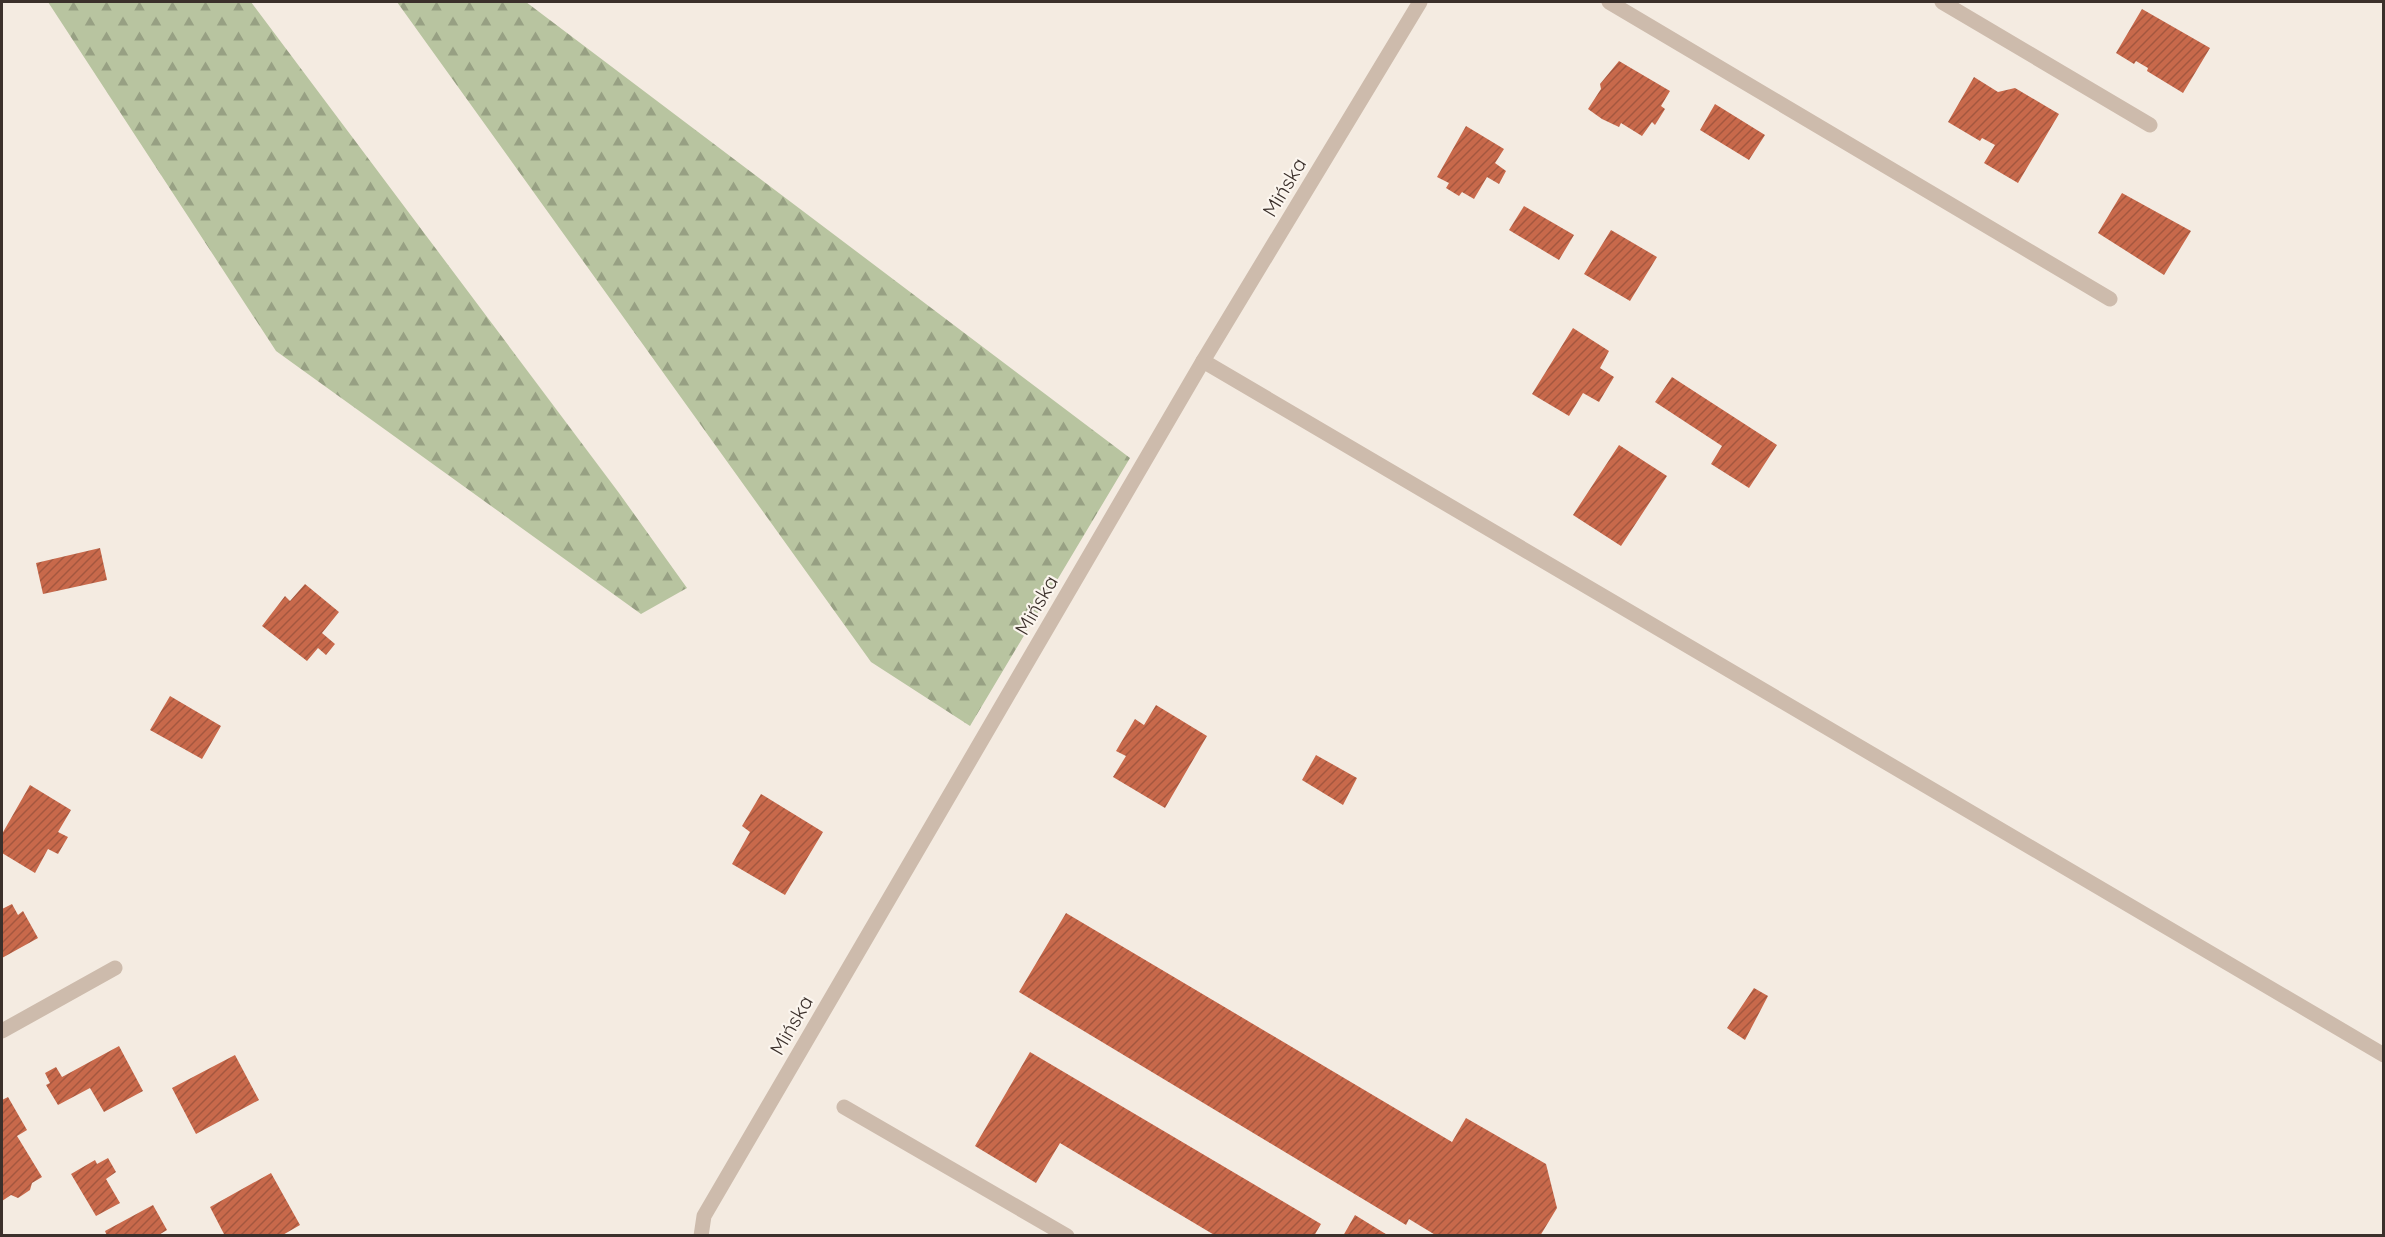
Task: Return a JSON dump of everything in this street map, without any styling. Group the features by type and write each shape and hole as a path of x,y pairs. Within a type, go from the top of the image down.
{"street":[{"name":"Mińska","path":"701,1236 704,1216 1203,361 1420,2"},
{"path":"1609,2 2110,298"},
{"path":"1942,2 2150,124"},
{"path":"1203,361 2384,1055"},
{"path":"2,1031 115,968"},
{"path":"844,1107 1067,1236"}],"green space":[{"path":"48,2 251,2 619,493 687,588 641,614 276,351"},
{"path":"397,2 526,2 1130,458 970,726 871,662"}],"building":[{"path":"2142,9 2210,48 2183,93 2147,71 2148,68 2136,61 2134,64 2116,53"},
{"path":"1619,61 1670,91 1661,106 1665,109 1655,125 1652,122 1642,136 1621,123 1619,127 1602,119 1588,109 1601,89 1600,84"},
{"path":"1974,77 1998,92 2015,88 2059,114 2018,183 1984,163 1995,145 1982,138 1980,141 1948,122"},
{"path":"1715,104 1765,135 1749,160 1700,130"},
{"path":"1466,126 1504,149 1495,163 1506,171 1499,184 1487,177 1474,199 1462,192 1459,196 1446,188 1449,183 1437,177"},
{"path":"2122,193 2191,231 2164,275 2098,233"},
{"path":"1524,206 1574,235 1559,260 1509,230"},
{"path":"1611,230 1657,257 1630,301 1584,274"},
{"path":"1573,328 1609,351 1600,368 1614,377 1599,402 1583,393 1569,416 1532,394"},
{"path":"1672,377 1777,445 1749,488 1711,464 1722,446 1655,402"},
{"path":"1619,445 1667,476 1621,546 1573,515"},
{"path":"100,548 107,580 43,594 36,563"},
{"path":"305,584 339,612 322,633 335,644 326,655 318,648 307,661 262,626 285,596 290,601"},
{"path":"170,696 221,726 202,759 150,730"},
{"path":"1156,705 1207,736 1165,808 1113,777 1126,756 1116,751 1135,719 1144,725"},
{"path":"1316,755 1357,778 1343,805 1302,780"},
{"path":"30,785 71,810 58,832 68,837 58,854 48,849 35,873 2,853 2,834"},
{"path":"761,794 823,832 785,895 732,864 750,832 742,826"},
{"path":"12,904 18,915 23,911 38,938 2,958 2,909"},
{"path":"1066,913 1452,1142 1466,1118 1546,1164 1557,1208 1540,1236 1437,1236 1409,1219 1406,1225 1019,992"},
{"path":"1754,988 1768,996 1745,1040 1727,1028"},
{"path":"119,1046 143,1091 104,1112 90,1088 58,1105 46,1085 50,1083 45,1073 56,1067 62,1077"},
{"path":"1030,1052 1321,1224 1314,1236 1216,1236 1060,1143 1036,1183 975,1146"},
{"path":"235,1055 259,1100 196,1134 172,1088"},
{"path":"8,1097 27,1130 17,1136 42,1177 32,1183 30,1190 18,1198 11,1195 2,1201 2,1100"},
{"path":"108,1158 116,1172 106,1179 120,1203 96,1216 71,1174 95,1160 97,1164"},
{"path":"271,1173 300,1225 281,1236 225,1236 210,1207"},
{"path":"153,1205 167,1230 157,1236 107,1236 105,1231"},
{"path":"1355,1215 1389,1236 1343,1236"}]}
